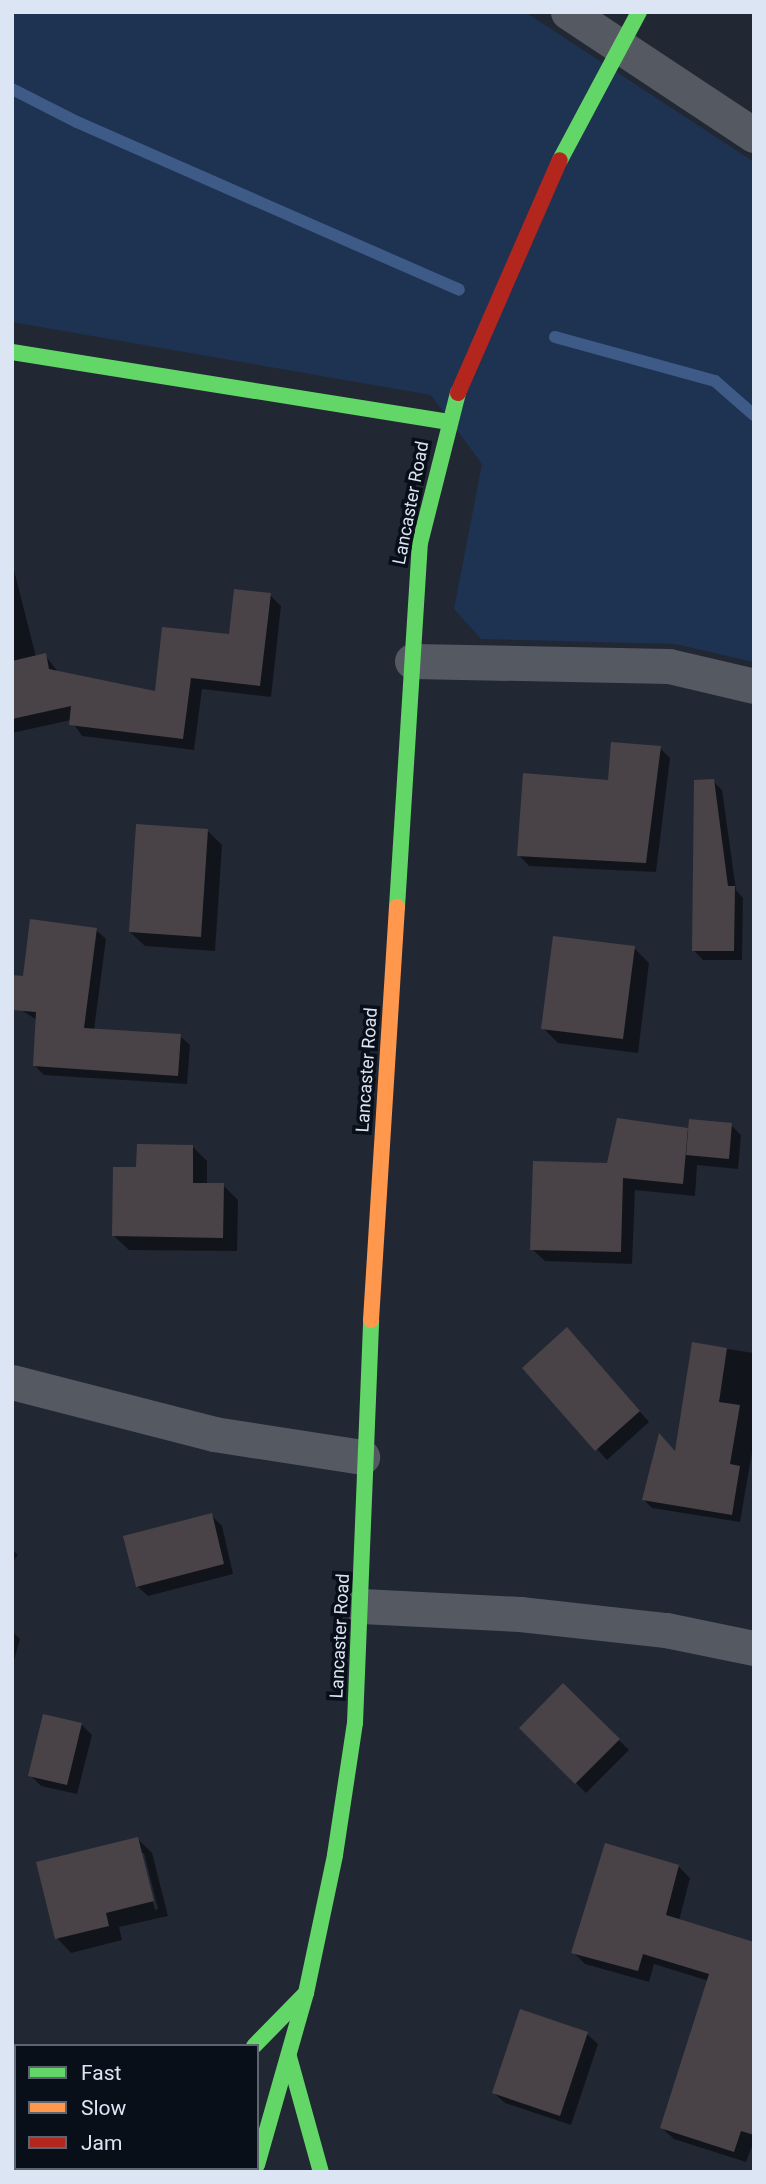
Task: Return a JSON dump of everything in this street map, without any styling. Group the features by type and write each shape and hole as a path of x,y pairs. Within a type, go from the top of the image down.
{"street":[{"path":"568,12 754,135"},
{"name":"Lancaster Road","path":"259,2158 306,1993 335,1855 355,1723 362,1606 362,1457 420,543 447,422 517,254 620,45 639,12"},
{"path":"12,352 447,422"},
{"path":"412,661 669,666 754,686"},
{"path":"12,1382 214,1434 362,1457"},
{"path":"362,1606 520,1614 666,1630 754,1648"},
{"path":"256,2044 306,1993"},
{"path":"289,2057 321,2172"}],"shaded area":[{"path":"12,12 525,12 754,162 754,662 675,644 481,639 454,609 482,464 431,395 12,322"}],"building":[{"path":"234,589 271,593 260,686 191,678 183,739 69,725 71,706 12,719 12,661 46,653 49,669 155,691 162,627 229,634"},
{"path":"611,742 661,746 646,863 517,856 523,773 608,780"},
{"path":"714,779 728,886 735,886 734,951 692,951 694,780"},
{"path":"136,824 208,829 201,937 129,932"},
{"path":"30,919 97,928 84,1028 181,1034 178,1076 33,1066 36,1012 12,1010 12,975 23,976"},
{"path":"553,936 635,946 623,1039 541,1029"},
{"path":"617,1118 688,1128 683,1184 623,1178 621,1252 530,1250 533,1161 607,1163"},
{"path":"689,1119 732,1123 729,1159 686,1155"},
{"path":"137,1144 193,1145 193,1183 224,1183 223,1238 112,1236 113,1167 136,1167"},
{"path":"567,1327 640,1411 595,1451 522,1368"},
{"path":"692,1342 727,1348 719,1402 740,1405 730,1464 740,1466 732,1515 642,1500 659,1433 675,1451"},
{"path":"212,1513 224,1564 136,1587 123,1536"},
{"path":"563,1683 620,1739 575,1784 519,1728"},
{"path":"43,1714 82,1723 67,1785 28,1776"},
{"path":"138,1837 154,1901 106,1913 109,1926 55,1939 36,1862"},
{"path":"605,1843 679,1865 666,1915 754,1942 754,2135 741,2131 734,2152 660,2128 709,1974 643,1954 638,1971 571,1953"},
{"path":"520,2009 588,2032 560,2116 492,2093"}],"waterway":[{"path":"12,89 77,122 459,290"},
{"path":"555,337 715,381 754,415"}],"traffic: fast":[{"path":"560,160 639,12"},
{"path":"12,352 447,422"},
{"path":"397,907 420,543 458,393"},
{"path":"259,2158 306,1993 335,1855 355,1723 371,1320"},
{"path":"256,2044 304,1995"},
{"path":"289,2057 321,2172"},
{"path":"14,2172 18,2170"}],"traffic: slow":[{"path":"371,1320 397,907"}],"traffic: jam":[{"path":"458,393 560,160"}]}
